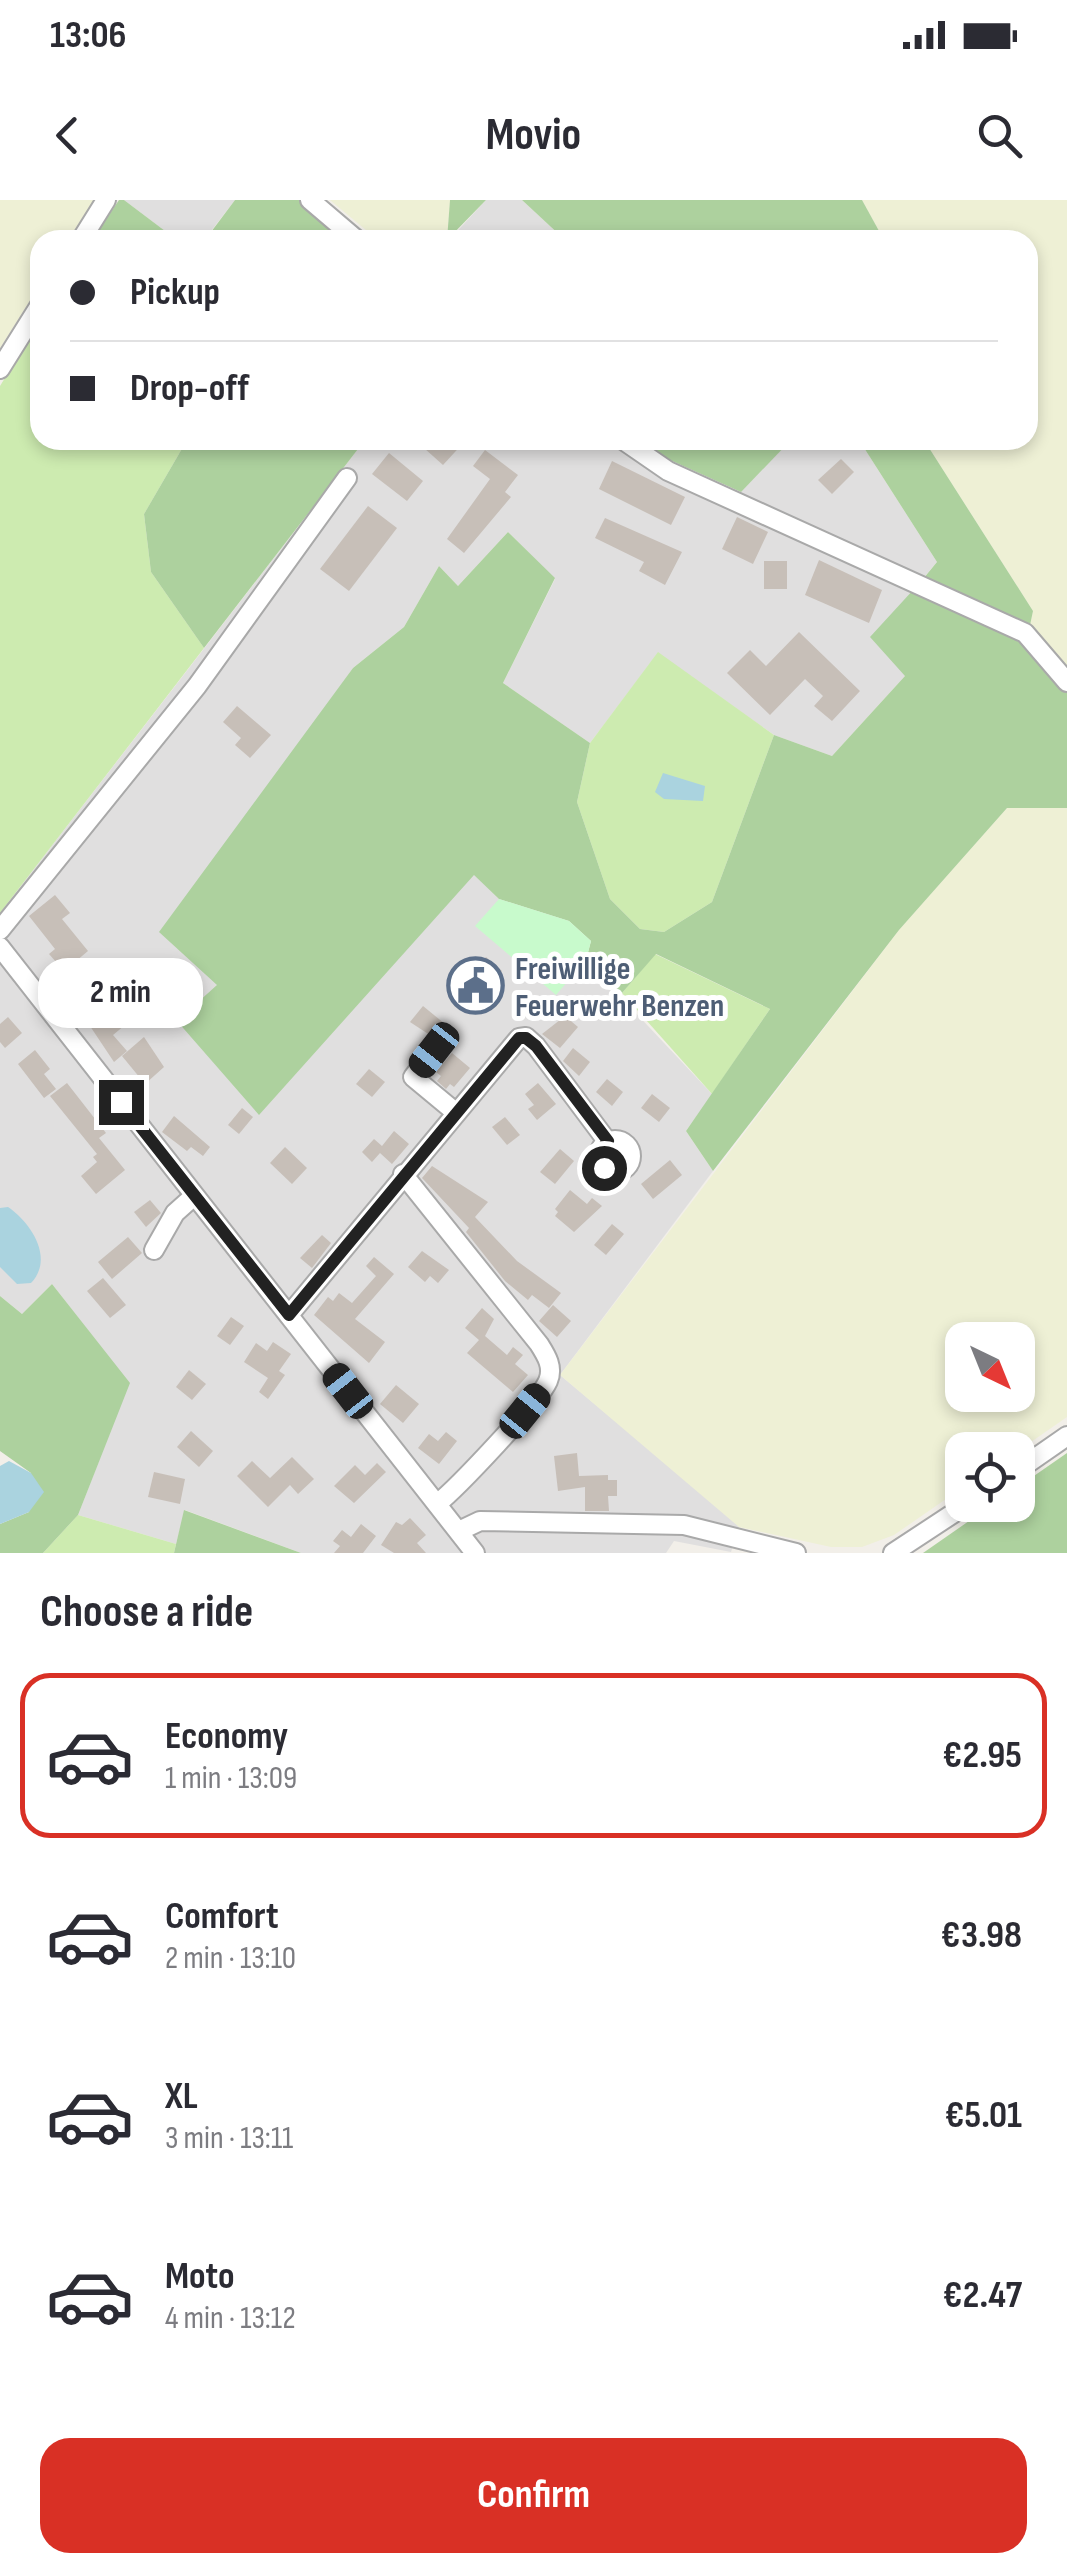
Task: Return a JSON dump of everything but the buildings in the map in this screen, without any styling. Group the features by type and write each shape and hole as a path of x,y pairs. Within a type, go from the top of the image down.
{"street":[{"path":"86,230 106,200"},
{"path":"310,200 345,230"},
{"path":"0,369 30,321"},
{"path":"638,450 668,471 1024,633 1067,682"},
{"path":"0,930 198,686 347,478"},
{"path":"0,947 475,1553"},
{"path":"289,1315 454,1111 522,1036 544,1057 608,1141"},
{"path":"434,1050 413,1077 454,1111"},
{"path":"403,1174 539,1344 550,1369 548,1381 510,1429 437,1504"},
{"path":"154,1250 175,1214 194,1196"},
{"path":"1035,1458 1067,1436"},
{"path":"893,1553 945,1519"},
{"path":"458,1531 480,1521 684,1525 796,1553"}],"shaded area":[{"path":"124,200 235,200 212,230 164,230"},
{"path":"486,200 522,200 554,230 458,230"},
{"path":"357,450 656,450 740,492 781,450 865,450 937,562 914,589 905,676 832,756 774,735 658,653 590,743 503,683 555,579 508,532 458,586 439,566 404,627 353,668 301,744 217,986 178,1021 259,1114 474,874 499,899 569,921 586,960 712,1094 686,1131 713,1171 560,1375 735,1521 739,1527 731,1552 674,1541 666,1553 301,1553 185,1510 176,1544 78,1515 129,1383 52,1284 22,1314 0,1296 0,913"}],"green space":[{"path":"0,200 94,200 74,230 30,230 30,301 0,348"},
{"path":"119,200 124,200 164,230 99,230"},
{"path":"235,200 302,200 338,230 212,230"},
{"path":"330,200 450,200 448,230 366,230"},
{"path":"450,200 486,200 457,230 448,230"},
{"path":"522,200 862,200 878,230 554,230"},
{"path":"862,200 1067,200 1067,670 1029,630 1033,611 930,450 1038,450 1038,230 878,230"},
{"path":"30,337 30,450 181,450 144,514 151,572 204,648 0,913 0,386"},
{"path":"181,450 357,450 204,648 151,572 144,514"},
{"path":"656,450 781,450 741,492"},
{"path":"865,450 930,450 1033,611 1029,630 923,579 937,562"},
{"path":"508,532 555,578 503,683 590,743 577,802 610,899 640,929 664,932 712,902 774,735 832,756 905,676 870,637 914,589 1019,634 1067,687 1067,808 1007,808 899,930 713,1171 686,1131 770,1009 656,954 622,993 586,960 591,941 569,921 499,899 474,875 259,1115 177,1021 217,985 159,932 353,668 404,627 439,566 458,586"},
{"path":"658,652 774,735 712,902 664,932 640,929 610,899 577,802 590,743"},
{"path":"1007,808 1067,808 1067,1417 1035,1439 1035,1432 945,1432 945,1500 894,1535 862,1547 831,1547 739,1527 560,1375 899,930"},
{"path":"499,899 569,921 591,941 586,960 556,995 475,926"},
{"path":"655,954 770,1009 712,1094 622,993"},
{"path":"52,1284 130,1383 78,1515 43,1553 0,1553 0,1524 29,1512 31,1473 0,1451 0,1296 22,1314"},
{"path":"1067,1453 1067,1553 923,1553 968,1522 1035,1522 1035,1475"},
{"path":"184,1510 301,1553 174,1553"},
{"path":"78,1515 176,1544 174,1553 43,1553"}],"water":[{"path":"663,773 705,786 703,801 664,799 655,792"},
{"path":"8,1207 37,1241 41,1263 31,1283 17,1284 0,1267 0,1208"},
{"path":"9,1461 31,1473 44,1492 29,1512 0,1524 0,1466"}],"place":[{"name":"Freiwillige Feuerwehr Benzen","path":"476,986"}],"route":[{"path":"121,1102 289,1315 454,1111 522,1036 536,1046 608,1141 598,1154 604,1168"}]}
